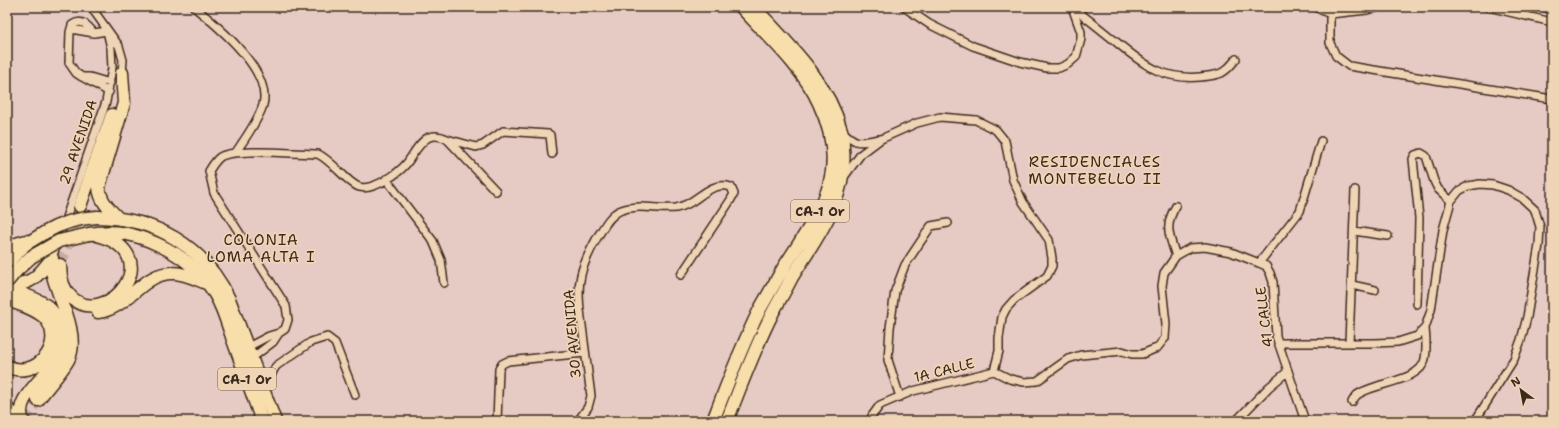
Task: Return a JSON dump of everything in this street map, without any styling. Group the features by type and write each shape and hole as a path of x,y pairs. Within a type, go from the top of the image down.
{"highway":[{"name":"CA-1 Or","path":"713,421 760,310 784,268 817,217 831,182 833,165 829,131 819,102 807,82 784,54 741,7"},
{"name":"CA-1 Or","path":"727,421 773,313 792,278 817,240 833,208 843,177 844,154 842,131 826,92 812,72 754,7"},
{"path":"80,206 114,107 122,73"},
{"path":"119,219 104,204 100,196 99,187 124,103 122,73"},
{"name":"CA-1 Or","path":"7,282 12,266 26,244 64,223 97,217 144,223 158,229 173,237 198,255 214,274 224,290 250,353 275,421"},
{"name":"CA-1 Or","path":"12,266 59,241 89,234 116,232 129,234 173,252 188,262 209,284 225,314 262,421"},
{"path":"56,262 64,287 70,297 82,304 98,305 106,302 120,292 128,280 131,272 127,254 124,249 114,241 89,234"},
{"path":"7,247 37,237"},
{"path":"7,282 16,284 31,280 56,262"},
{"path":"38,400 69,360 71,350 70,326 52,273 56,262"},
{"path":"58,292 72,306 88,313 105,311 113,308 123,302 149,280 165,274 183,274 209,284"},
{"path":"7,288 44,304 58,320 62,331 62,343 57,358 24,399 20,411 23,421"},
{"path":"7,300 31,310 46,320 50,330 52,342 48,355 39,364 32,368 24,370 14,369 7,366"},
{"path":"7,408 15,421"}],"street":[{"name":"29 AVENIDA","path":"91,7 116,42 123,60 122,73"},
{"path":"194,7 220,28 252,65 261,79 265,93 263,106 249,133 236,152"},
{"path":"904,7 929,24 973,46 1020,62 1047,68 1058,68 1068,64 1076,57 1081,39 1072,7"},
{"path":"1072,7 1142,63 1167,74 1194,77 1220,74 1228,69 1236,59"},
{"path":"1315,7 1330,10 1367,10 1380,7"},
{"path":"1488,7 1552,22"},
{"path":"1543,7 1552,9"},
{"path":"1330,10 1330,43 1336,56 1349,66 1552,99"},
{"path":"107,31 94,33 82,22 76,22 72,25 69,63 76,73 108,92"},
{"name":"29 AVENIDA","path":"56,262 108,92 112,62 107,31"},
{"path":"82,77 90,77 110,82"},
{"path":"843,177 861,154 881,139 917,123 940,117 976,120 996,130 1005,142 1013,180 1023,202 1049,240 1052,266 1046,276 1014,300 1006,309 1002,317 999,351 994,371 1010,379 1024,382 1037,381 1068,359 1081,355 1122,351 1132,354 1142,354 1157,348 1165,338 1166,324 1162,286 1164,273 1176,256 1190,248 1205,247 1231,252 1259,263 1300,211 1321,140"},
{"path":"250,353 274,342 278,334 285,328 288,320 286,306 214,193 211,186 209,172 214,163 221,157 236,152 318,154 326,158 349,181 358,186 368,188 386,179 401,168 422,142 436,136 476,147 483,145 503,131 548,134 550,135 552,154"},
{"path":"842,131 852,141 862,142 881,139"},
{"path":"447,138 496,191"},
{"path":"1417,304 1419,218 1413,160 1415,155 1420,153 1426,156 1438,189 1451,201"},
{"path":"386,179 433,241 441,260 444,283"},
{"path":"1352,402 1357,396 1368,390 1404,378 1422,367 1425,359 1425,328 1431,310 1443,230 1451,201 1459,191 1468,186 1480,184 1494,185 1508,190 1522,198 1535,210 1540,227 1538,252 1527,317 1514,359 1475,421"},
{"name":"30 AVENIDA","path":"578,421 588,407 591,396 579,300 580,276 586,257 608,220 618,211 631,207 678,208 688,204 706,191 717,186 725,185 731,187 734,194 681,275"},
{"path":"1349,343 1355,190"},
{"path":"1176,206 1171,214 1168,225 1169,236 1176,256"},
{"path":"900,397 888,360 890,328 895,292 905,265 931,226 948,223"},
{"path":"1354,231 1388,236"},
{"name":"41 CALLE","path":"1259,263 1266,266 1274,282 1276,336 1287,372 1305,421"},
{"path":"1352,285 1375,290"},
{"path":"1278,343 1398,342 1417,336 1425,328"},
{"path":"250,353 269,336 278,334"},
{"path":"263,390 276,366 311,342 327,337 335,343 355,395"},
{"path":"497,421 500,369 502,364 508,361 585,353"},
{"name":"1A CALLE","path":"871,421 872,416 880,405 913,391 994,371"},
{"path":"1236,421 1269,387 1287,372"}],"tunnel":[{"path":"60,265 80,206"},
{"path":"22,421 38,400"}],"district":[{"name":"RESIDENCIALES MONTEBELLO II","path":"1095,170"},
{"name":"COLONIA LOMA ALTA I","path":"261,248"}]}
